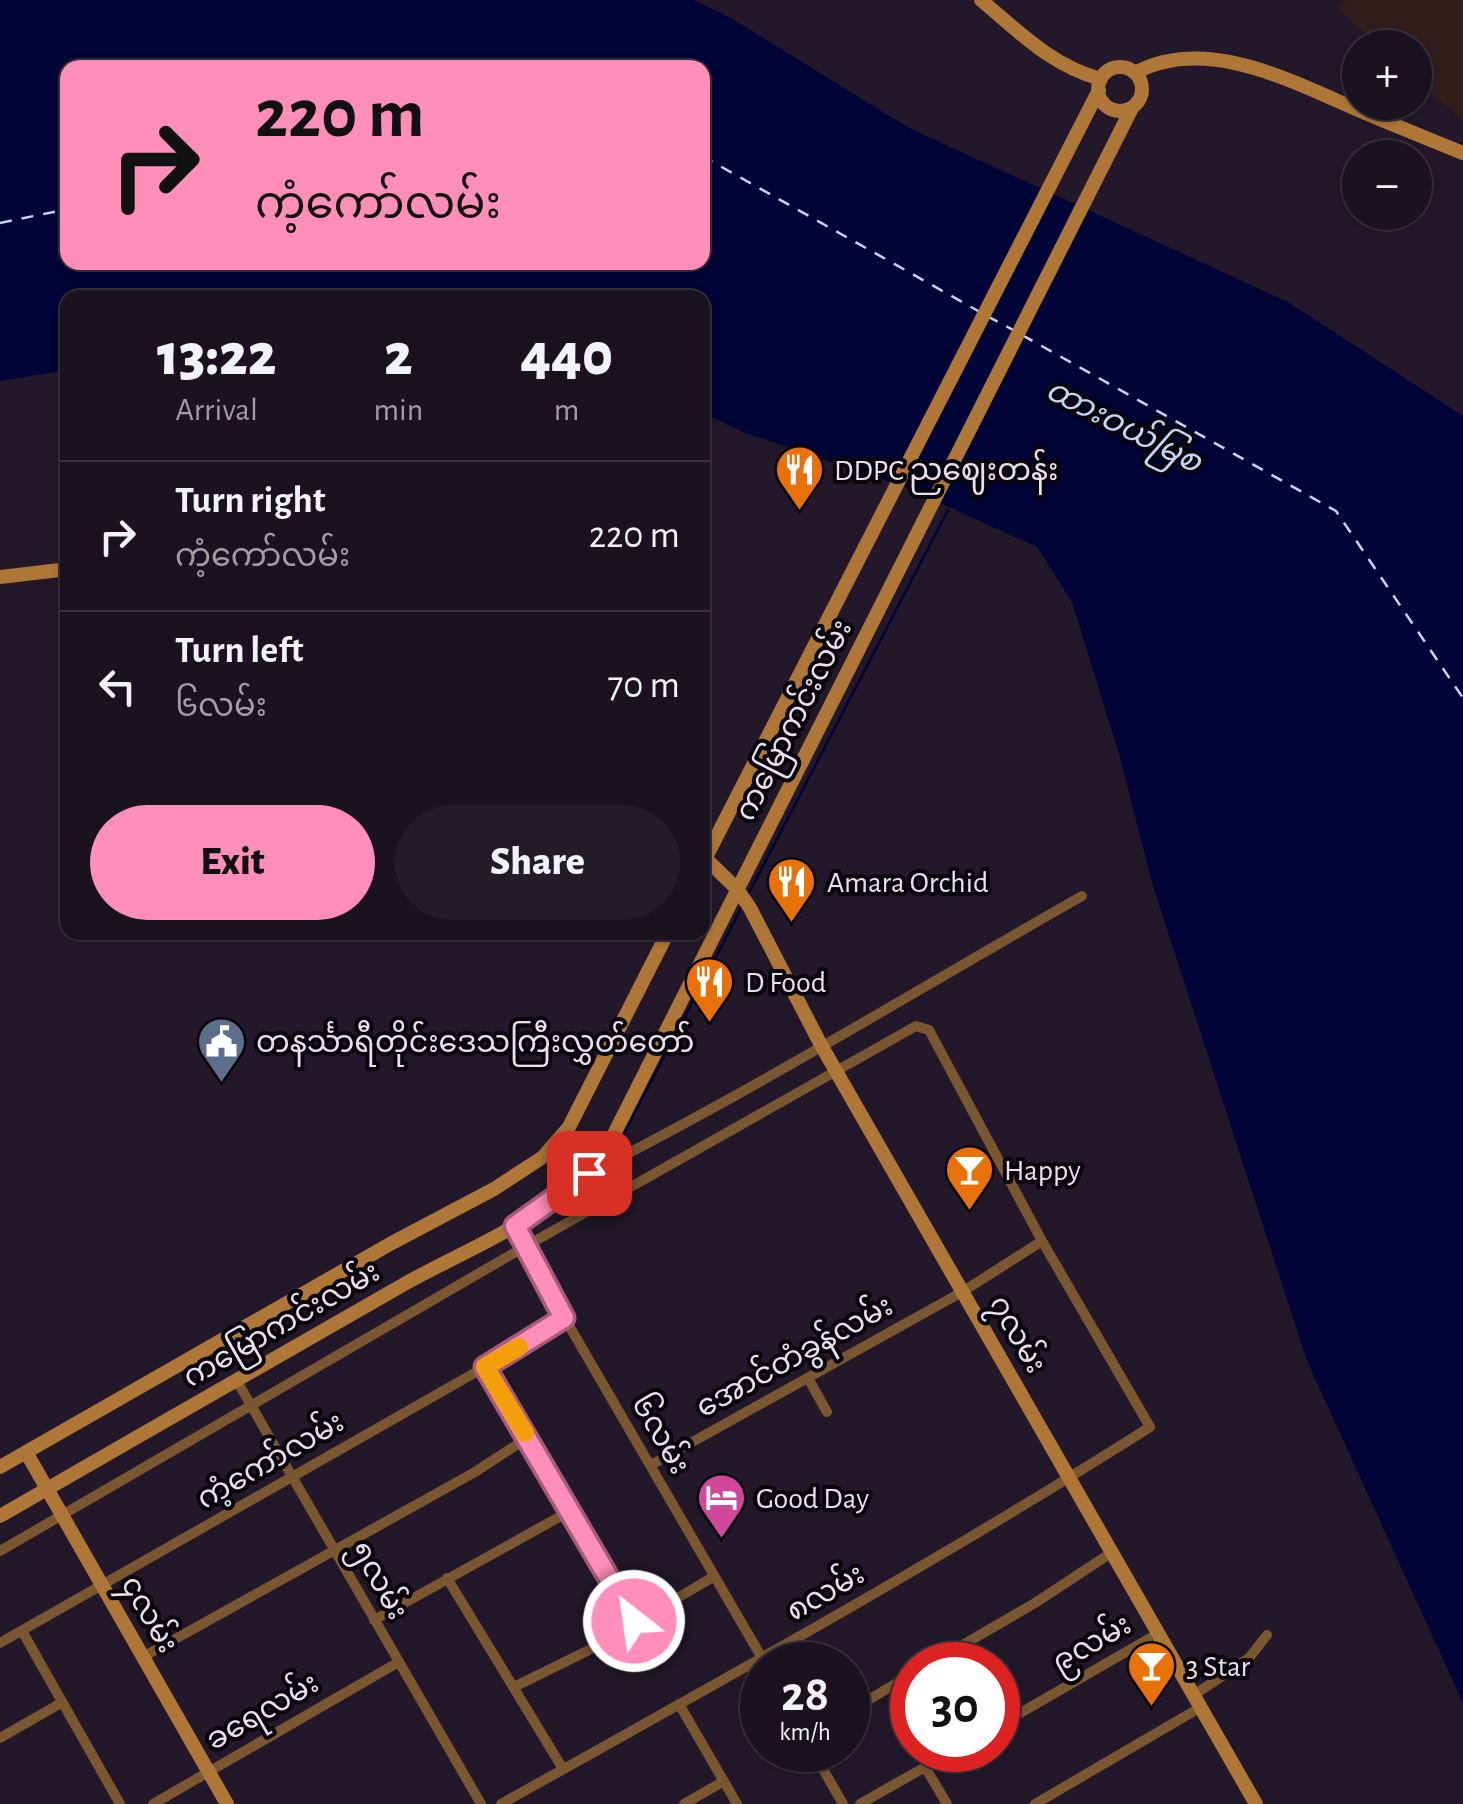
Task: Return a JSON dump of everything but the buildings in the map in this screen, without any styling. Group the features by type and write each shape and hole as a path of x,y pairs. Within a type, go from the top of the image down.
{"main road":[{"path":"981,0 1051,58 1100,84"},
{"path":"1135,73 1161,62 1190,58 1247,66 1463,152"},
{"path":"1114,68 1135,73 1142,88 1140,99 1132,108 1110,108 1102,100 1100,84 1114,68"},
{"name":"ကမြောကင်းလမ်း","path":"710,847 1100,84"},
{"name":"ကမြောကင်းလမ်း","path":"0,1516 410,1281 515,1226 589,1173 604,1154 1132,108"},
{"path":"0,576 60,570"},
{"name":"၇လမ်း","path":"710,864 737,889 750,908 821,1045 1256,1804"},
{"name":"ကမြောကင်းလမ်း","path":"0,1467 543,1157 569,1127 664,940"},
{"name":"၄လမ်း","path":"26,1452 227,1804"}],"street":[{"path":"589,1173 742,1094 1082,896"},
{"path":"0,1550 916,1026 928,1030 1042,1241"},
{"name":"၆လမ်း","path":"515,1226 752,1642"},
{"name":"အောင်တံခွန်လမ်း","path":"651,1464 962,1292 1042,1241"},
{"name":"၈လမ်း","path":"797,1642 1150,1427 1042,1241"},
{"name":"ကံ့ကော်လမ်း","path":"0,1643 485,1367 564,1318"},
{"path":"485,1367 634,1621"},
{"path":"808,1378 827,1412"},
{"name":"၅လမ်း","path":"237,1381 480,1804"},
{"path":"143,1657 475,1472 528,1438"},
{"path":"374,1620 570,1511"},
{"path":"967,1642 1111,1552"},
{"path":"514,1687 589,1650 713,1577"},
{"path":"447,1578 563,1769"},
{"path":"22,1631 120,1804"},
{"name":"၉လမ်း","path":"1020,1713 1157,1634"},
{"path":"1043,1803 1197,1701 1249,1658 1266,1634"},
{"name":"ခရေလမ်း","path":"153,1804 397,1663"},
{"name":"၈လမ်း","path":"501,1804 740,1674"},
{"path":"0,1738 61,1702"},
{"path":"679,1704 737,1804"},
{"path":"825,1772 843,1804"},
{"path":"860,1804 915,1772"},
{"path":"928,1772 947,1804"},
{"path":"684,1804 724,1781"}],"shaded area":[{"path":"1346,0 1463,0 1463,121 1432,94 1432,30 1361,30 1337,9"}],"water":[{"name":"ထားဝယ်မြစ","path":"0,0 694,0 729,17 909,128 1288,302 1463,416 1463,1703 1307,1361 1153,886 1119,754 1072,602 1037,547 907,488 743,432 710,416 710,290 60,290 60,371 0,381"}],"waterway":[{"path":"749,893 948,510"},
{"path":"619,1143 743,905"}],"ferry route":[{"path":"710,160 980,312"},
{"path":"0,223 60,211"},
{"path":"987,316 1015,331"},
{"path":"1022,335 1336,511 1463,698"}],"slow traffic":[{"path":"519,1347 485,1367 525,1433"}],"place":[{"name":"DDPC ညဈေးတန်း","path":"799,512"},
{"name":"Amara Orchid","path":"792,924"},
{"name":"D Food","path":"710,1024"},
{"name":"တနင်္သာရီတိုင်းဒေသကြီးလွှတ်တော်","path":"221,1084"},
{"name":"Happy","path":"969,1212"},
{"name":"Good Day","path":"721,1540"},
{"name":"3 Star","path":"1151,1708"}],"route":[{"path":"589,1173 515,1226 564,1318 485,1367 634,1621"}]}
